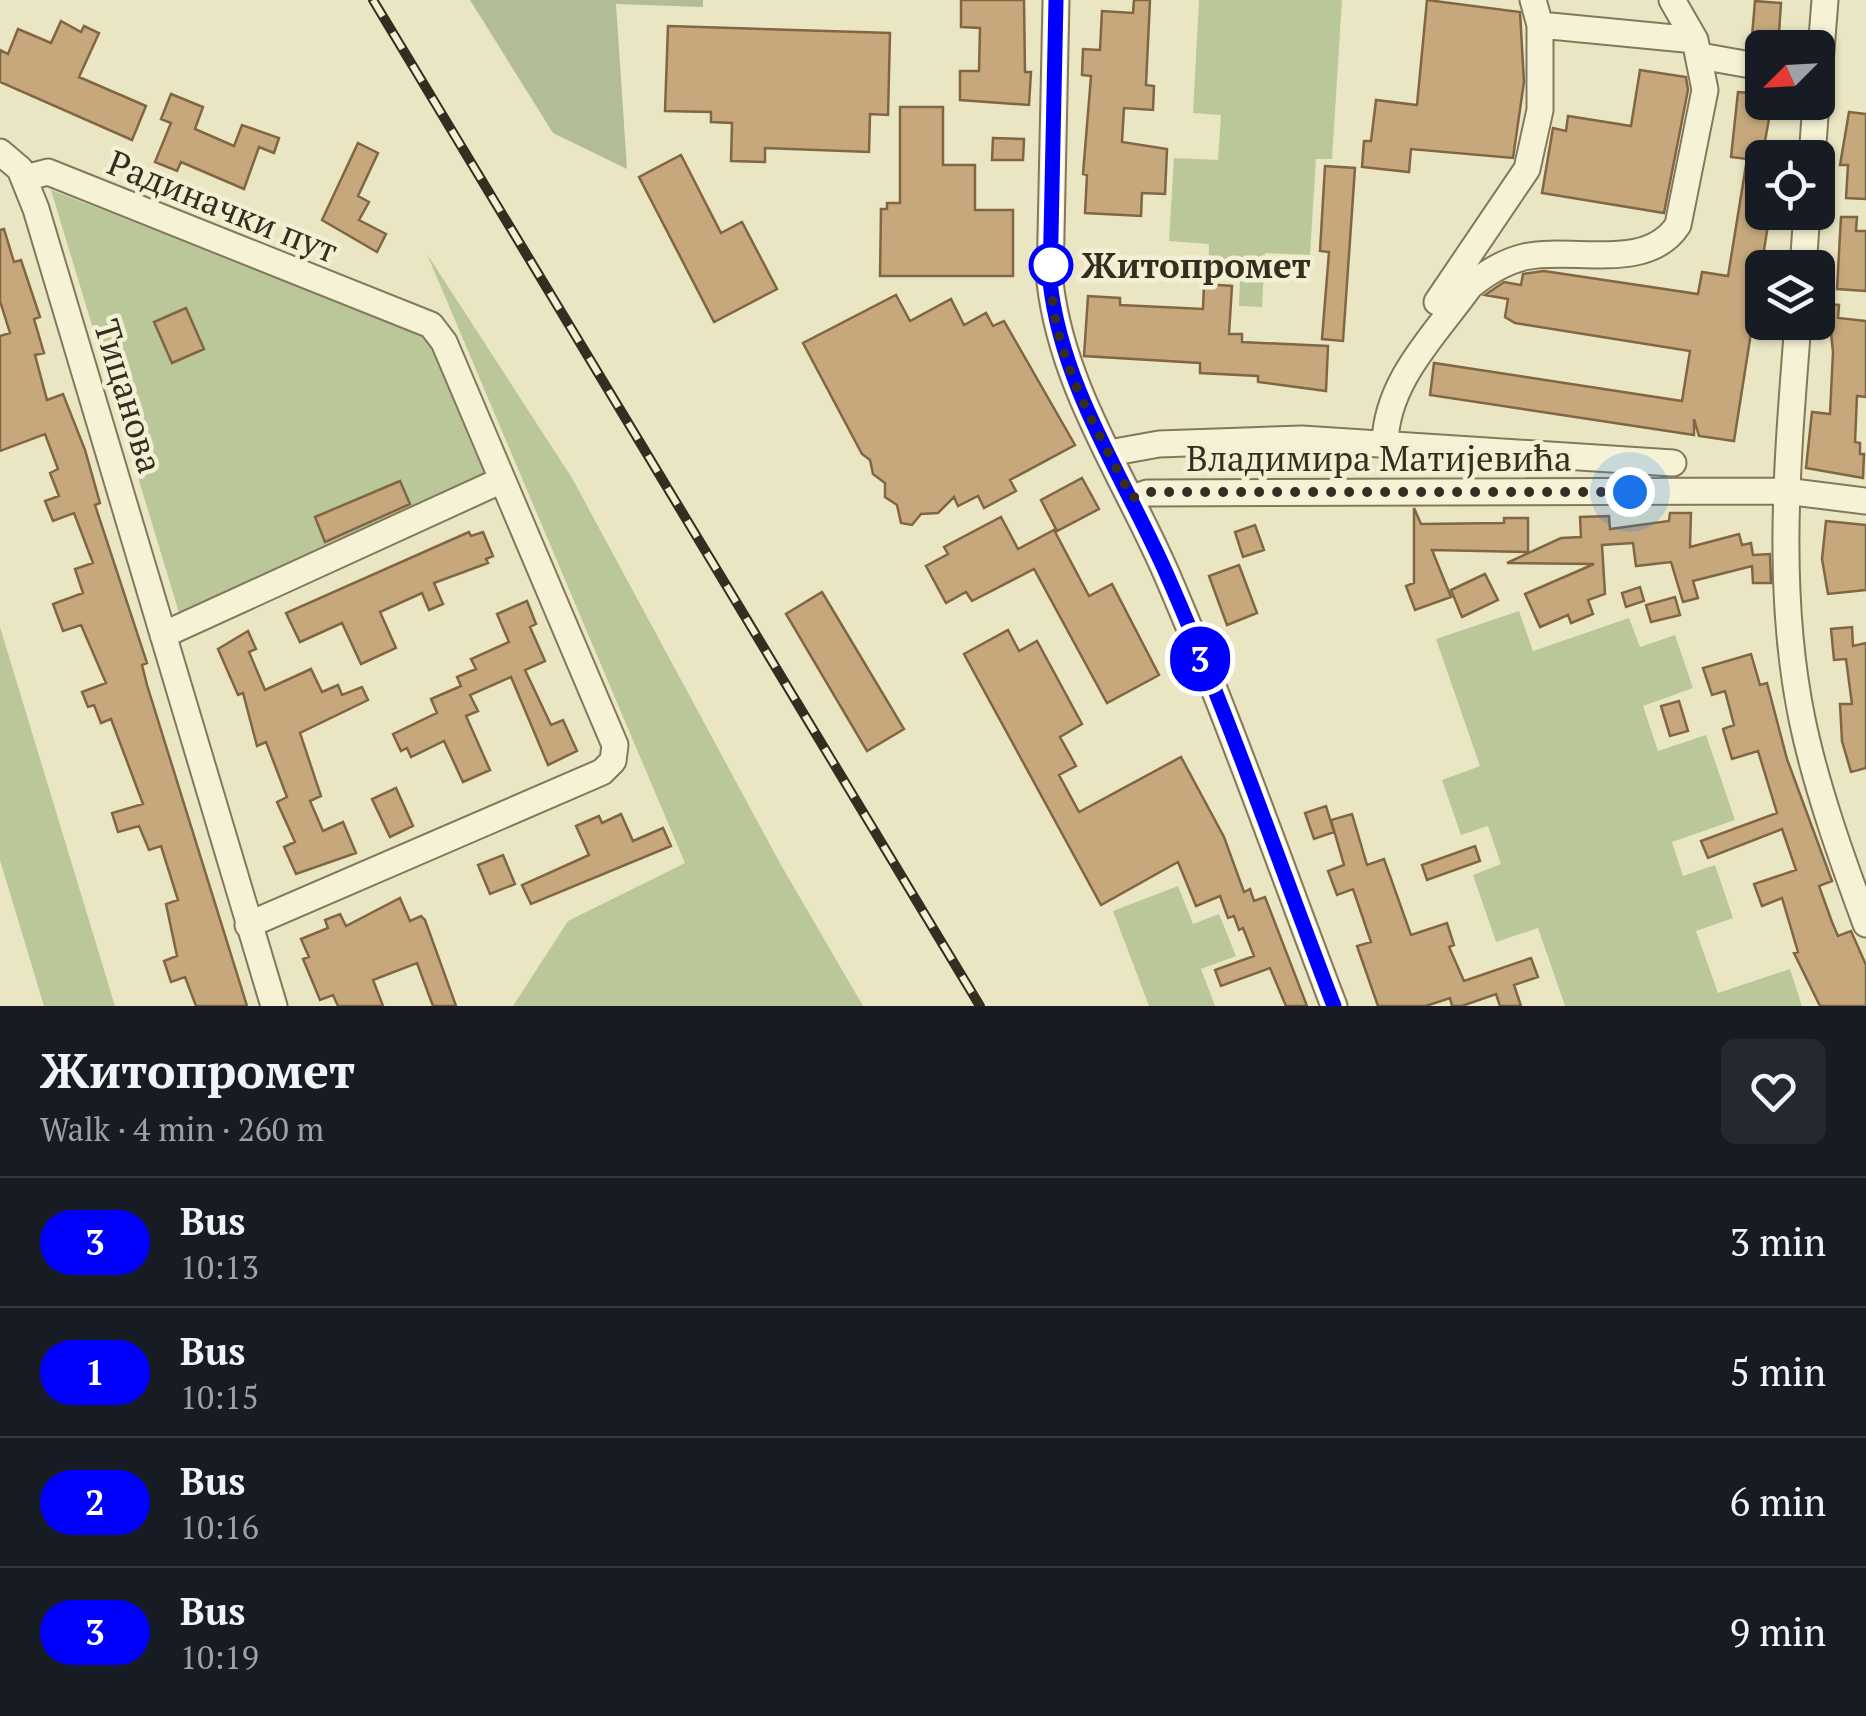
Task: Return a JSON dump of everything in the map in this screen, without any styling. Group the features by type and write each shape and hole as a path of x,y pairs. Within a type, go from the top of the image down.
{"street":[{"path":"1056,0 1050,282 1056,327 1072,377 1168,578 1334,1006"},
{"path":"1385,444 1395,393 1470,286 1510,262 1536,255 1636,252 1667,239 1682,216 1705,90 1698,48 1672,0"},
{"path":"1822,30 1824,0"},
{"path":"1434,335 1434,305 1527,169 1540,110 1536,12 1745,62"},
{"path":"0,152 24,178"},
{"name":"Радиначки пут","path":"24,178 48,172 431,325 444,342 502,480"},
{"name":"Тицанова","path":"24,178 274,1006"},
{"path":"1797,340 1785,491 1786,586 1802,720 1866,924"},
{"path":"1109,453 1186,442 1302,439 1674,463"},
{"path":"164,635 502,480 615,745 613,761 602,772 248,925"},
{"name":"Владимира Матијевића","path":"1132,498 1147,492 1785,491 1866,500"}],"green space":[{"path":"470,0 703,0 703,7 616,4 627,169 553,133"},
{"path":"1199,0 1342,0 1332,159 1316,159 1310,255 1265,253 1262,307 1239,306 1240,279 1208,277 1209,244 1169,241 1174,158 1218,160 1221,115 1193,113"},
{"path":"51,190 430,336 495,483 180,616"},
{"path":"427,254 572,478 781,865 863,1006 513,1006 568,921 685,863"},
{"path":"1519,611 1533,651 1629,618 1640,647 1675,635 1693,688 1643,706 1658,751 1706,735 1735,820 1672,842 1683,876 1715,865 1733,918 1696,931 1718,993 1790,969 1802,1006 1565,1006 1538,928 1496,942 1473,875 1501,864 1488,826 1461,835 1442,780 1480,766 1436,639"},
{"path":"0,627 115,1006 44,1006 0,860"},
{"path":"1178,886 1193,924 1219,914 1236,956 1201,969 1215,1006 1149,1006 1113,911"}],"building":[{"path":"961,0 1024,0 1025,72 1031,72 1029,105 960,100 960,71 979,71 980,28 961,27"},
{"path":"1134,0 1150,0 1146,85 1154,86 1153,110 1124,108 1122,142 1167,149 1165,194 1142,193 1141,216 1085,213 1087,175 1083,174 1091,76 1082,75 1083,49 1100,50 1102,11 1133,13"},
{"path":"1427,0 1520,12 1524,82 1513,158 1411,149 1409,172 1362,167 1364,141 1371,141 1376,100 1417,105"},
{"path":"1755,1 1781,3 1779,30 1753,30"},
{"path":"61,21 81,32 84,26 99,33 79,77 146,106 132,140 0,82 0,50 8,54 18,29 51,43"},
{"path":"668,26 890,33 888,115 870,114 869,152 765,148 765,162 731,161 732,123 711,122 711,112 665,111"},
{"path":"1640,70 1686,77 1688,90 1664,213 1542,193 1553,128 1566,131 1568,116 1631,126"},
{"path":"1738,92 1745,93 1745,120 1769,120 1765,140 1745,140 1745,159 1731,157"},
{"path":"171,94 203,107 195,129 234,146 242,125 279,138 274,153 259,147 244,189 181,162 177,171 155,162 171,123 161,119"},
{"path":"900,107 943,107 943,165 975,165 975,210 1013,210 1013,276 880,276 881,209 887,209 887,203 900,203"},
{"path":"1849,112 1866,114 1866,199 1846,198 1848,165 1840,165"},
{"path":"993,138 1024,139 1023,160 992,160"},
{"path":"358,143 378,153 358,196 369,202 359,220 386,234 377,252 322,220"},
{"path":"681,155 721,233 742,222 777,289 714,322 639,177"},
{"path":"1325,166 1355,168 1343,341 1322,339 1329,252 1320,251"},
{"path":"1745,171 1745,230 1767,230 1764,250 1745,250 1745,340 1750,340 1734,441 1699,436 1694,419 1694,435 1430,395 1434,363 1682,401 1690,351 1515,323 1505,317 1508,299 1485,295 1504,282 1521,285 1523,274 1544,271 1698,294 1702,272 1728,276"},
{"path":"1841,217 1857,217 1856,231 1866,231 1866,291 1837,289"},
{"path":"4,229 14,262 21,260 40,317 34,319 44,353 35,355 47,400 63,394 85,450 100,503 95,505 147,663 142,665 147,685 247,1006 196,1006 185,977 171,982 164,961 177,956 166,904 178,900 161,846 149,850 139,826 118,832 112,813 143,804 111,719 101,723 94,705 88,707 82,692 106,683 81,625 63,631 53,604 83,593 75,569 93,563 74,513 53,521 45,501 59,496 50,473 58,469 45,434 0,451 0,336 10,333 0,301 0,230"},
{"path":"1204,284 1232,286 1229,334 1242,334 1242,342 1328,346 1326,391 1258,382 1258,376 1200,373 1200,363 1084,356 1088,296 1120,298 1120,305 1203,309"},
{"path":"896,295 910,321 951,299 964,325 986,313 993,326 1004,321 1075,445 1010,480 1016,491 984,508 978,496 958,506 954,497 938,513 921,514 912,525 901,523 897,505 885,497 885,483 873,474 870,460 862,454 803,343"},
{"path":"1835,305 1839,305 1838,318 1866,321 1866,397 1857,396 1855,442 1860,443 1860,454 1864,454 1863,478 1806,468 1812,412 1830,414"},
{"path":"186,308 204,349 172,363 154,322"},
{"path":"1082,478 1099,509 1057,531 1041,500"},
{"path":"400,481 410,504 325,542 315,517"},
{"path":"1414,508 1421,524 1504,523 1504,518 1528,518 1528,552 1432,550 1451,597 1415,610 1406,586 1414,583"},
{"path":"1670,513 1691,513 1690,547 1739,534 1742,545 1751,543 1753,555 1770,554 1771,583 1753,583 1752,566 1693,581 1698,598 1683,602 1671,562 1636,566 1633,543 1602,545 1605,594 1588,600 1593,614 1571,623 1568,615 1540,627 1525,594 1594,564 1507,563 1561,538 1581,537 1580,517 1609,516 1610,529 1669,521"},
{"path":"1001,517 1018,549 1054,530 1089,596 1112,584 1159,675 1107,703 1034,569 972,601 966,592 946,603 926,566 948,554 944,547"},
{"path":"1826,521 1866,525 1866,590 1828,594 1822,559"},
{"path":"1255,525 1264,550 1243,557 1235,532"},
{"path":"469,532 471,536 483,532 493,556 486,559 488,563 434,583 443,604 429,610 422,593 380,612 396,648 361,664 342,623 300,642 286,613"},
{"path":"1239,565 1257,613 1227,625 1209,576"},
{"path":"1485,574 1498,600 1462,617 1451,590"},
{"path":"1640,587 1644,601 1626,607 1622,593"},
{"path":"822,592 904,729 867,751 786,614"},
{"path":"1675,597 1680,615 1651,622 1646,605"},
{"path":"527,601 536,624 530,627 545,661 525,670 551,725 563,720 577,751 548,765 511,677 470,695 478,711 466,716 490,770 463,782 444,741 411,757 407,748 401,751 393,734 437,713 431,699 461,686 457,677 476,669 471,659 509,642 497,614"},
{"path":"1852,627 1853,646 1866,643 1866,768 1851,772 1842,741 1840,704 1852,704 1846,659 1834,660 1831,629"},
{"path":"1008,630 1019,651 1037,641 1082,724 1060,737 1076,766 1059,775 1079,812 1181,757 1224,837 1244,892 1250,889 1254,901 1265,897 1307,1006 1286,1006 1270,968 1221,986 1215,970 1254,956 1243,928 1239,930 1234,916 1228,918 1220,896 1196,906 1178,862 1101,905 964,654"},
{"path":"248,631 256,649 249,652 265,690 311,669 322,692 338,685 342,695 362,687 368,700 300,733 321,796 310,801 323,831 343,822 356,853 296,874 284,847 295,842 277,802 287,797 266,742 257,746 243,693 238,695 218,649"},
{"path":"1751,654 1760,685 1767,683 1787,759 1832,881 1819,886 1832,922 1838,936 1851,931 1866,965 1866,1006 1820,1006 1794,953 1798,952 1782,898 1762,906 1754,884 1796,870 1782,829 1708,858 1701,841 1777,813 1758,751 1732,759 1723,729 1734,725 1725,691 1712,695 1703,668"},
{"path":"1679,701 1688,731 1670,736 1661,706"},
{"path":"396,788 413,826 390,837 372,799"},
{"path":"1326,806 1334,832 1314,839 1305,813"},
{"path":"621,814 633,841 663,828 671,846 531,904 522,885 589,855 576,826 599,816 602,823"},
{"path":"1352,814 1367,865 1384,859 1411,935 1447,923 1454,945 1449,947 1464,981 1531,958 1538,977 1514,985 1521,1006 1500,1006 1496,994 1462,1006 1452,1006 1450,998 1426,1006 1378,1006 1357,946 1371,942 1353,889 1337,895 1328,871 1344,865 1331,820"},
{"path":"1475,846 1480,861 1427,880 1422,865"},
{"path":"503,855 515,884 490,894 478,865"},
{"path":"400,898 410,921 421,916 425,920 456,1006 433,1006 417,963 373,980 383,1006 338,1006 333,995 320,1000 303,959 309,957 301,939 328,928 325,920 340,914 346,926"}],"railway":[{"path":"373,0 980,1006"}],"bus line":[{"name":"3","path":"1056,0 1050,282 1056,327 1072,377 1168,578 1334,1006"}],"place":[{"name":"Житопромет","path":"1051,265"}],"route":[{"path":"1051,265 1056,327 1072,377 1132,498 1147,492 1630,492"}]}
